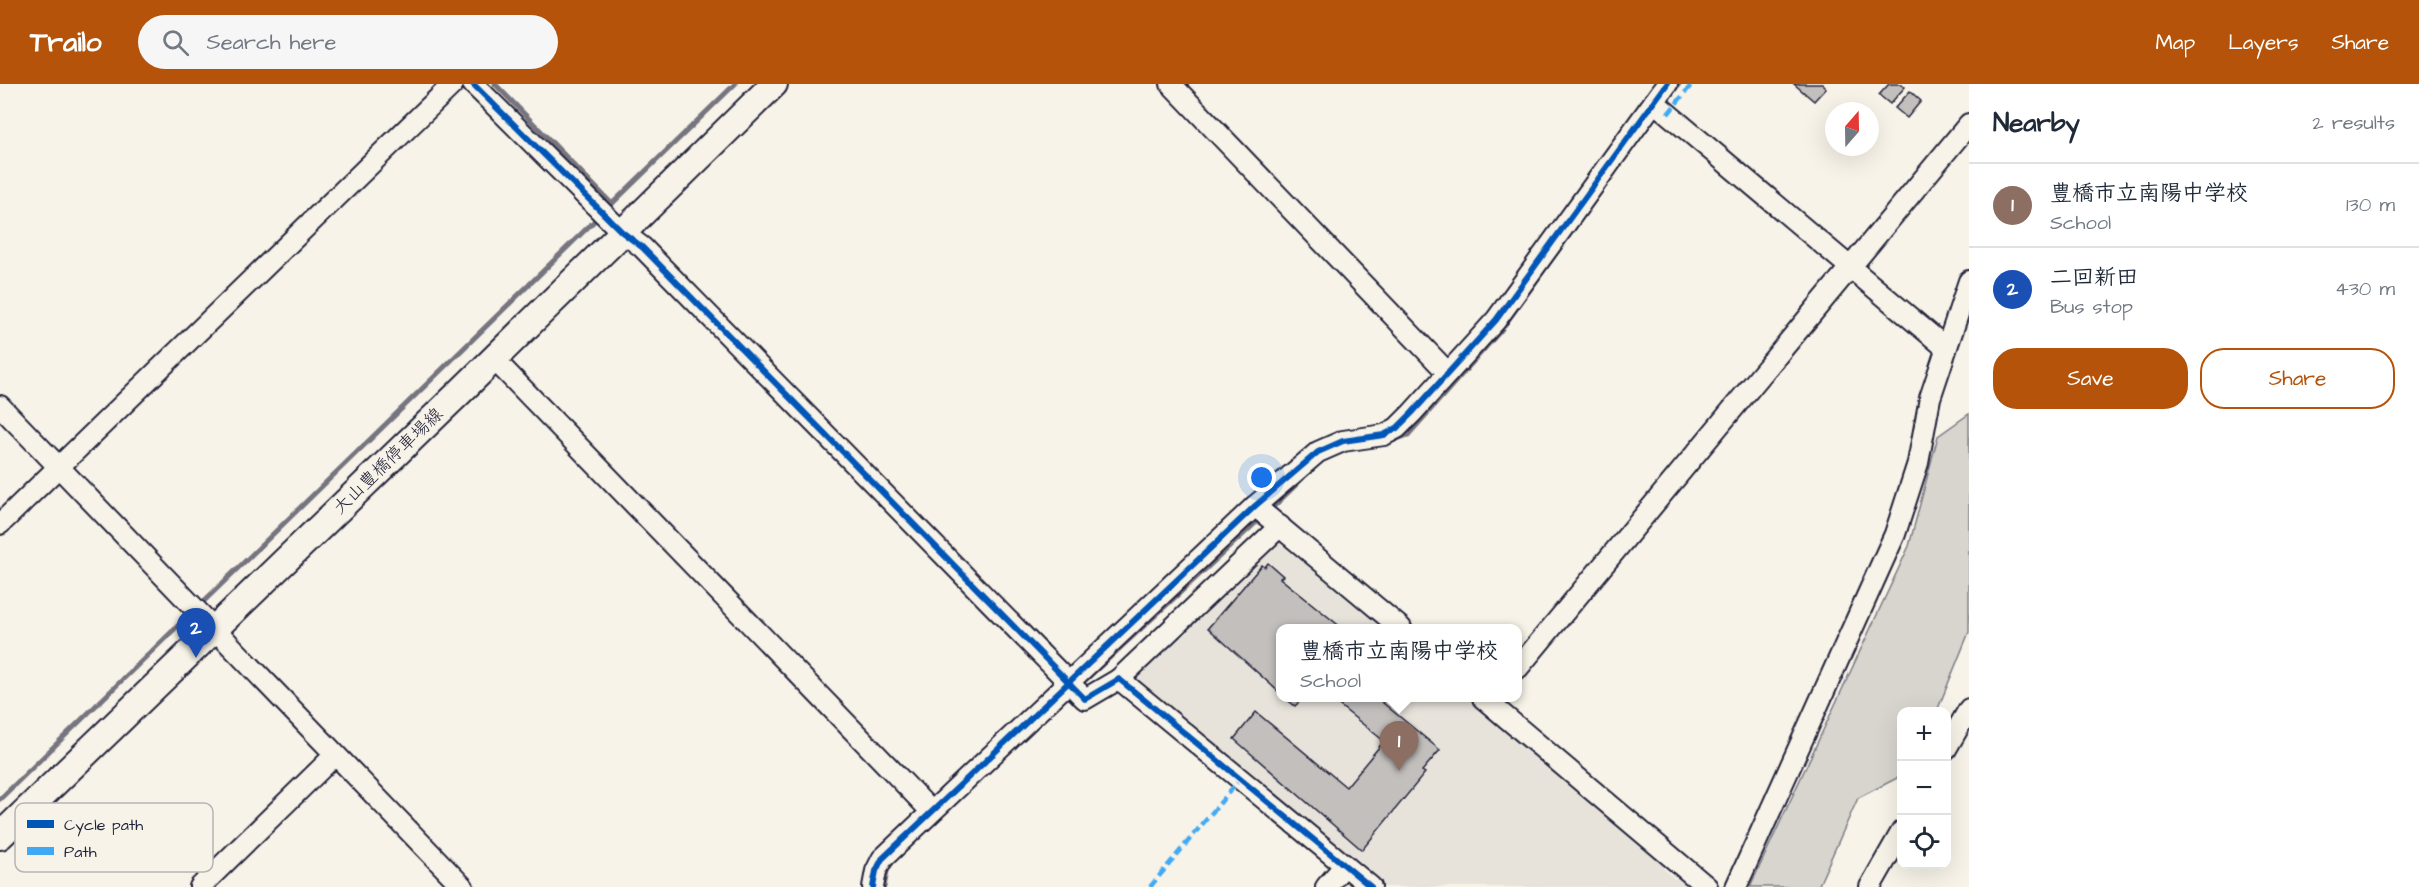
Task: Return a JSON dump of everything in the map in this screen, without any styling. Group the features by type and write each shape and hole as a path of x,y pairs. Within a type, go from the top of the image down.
{"main road":[{"name":"大山豊橋停車場線","path":"35,803 493,358 616,226 774,84"},
{"name":"大山豊橋停車場線","path":"0,837 15,822"}],"street":[{"path":"0,524 453,84"},
{"path":"473,84 616,226 642,247 1085,699 1119,679 1275,523"},
{"path":"1171,84 1448,373"},
{"path":"873,887 876,871 882,859 1255,506 1328,446 1343,441 1384,435 1397,428 1496,320 1660,107 1667,84"},
{"path":"1660,107 1946,348"},
{"path":"1522,663 1969,124"},
{"path":"1736,887 1895,534 1918,463 1930,398 1969,281"},
{"path":"493,358 931,811"},
{"path":"0,406 463,887"},
{"path":"1255,506 1396,624"},
{"path":"1119,679 1371,887"},
{"path":"1491,702 1707,887"},
{"path":"1951,742 1969,709"},
{"path":"200,887 335,755"},
{"path":"1870,887 1897,840"},
{"path":"1326,887 1345,865"}],"shaded area":[{"path":"1969,414 1969,632 1939,707 1897,707 1897,778 1858,798 1818,887 1750,887 1909,546 1938,436"},
{"path":"1280,539 1382,624 1276,624 1276,702 1473,702 1666,864 1663,868 1675,879 1679,876 1693,887 1381,887 1132,678"}],"building":[{"path":"1794,84 1822,84 1826,88 1814,101"},
{"path":"1889,84 1902,84 1905,87 1890,104 1879,95"},
{"path":"1910,91 1921,101 1907,118 1895,108"},
{"path":"1268,563 1283,576 1280,578 1337,624 1276,624 1276,689 1208,628 1262,565 1265,567"},
{"path":"1335,702 1382,702 1440,750 1422,771 1425,773 1362,850 1234,739 1256,712 1346,787 1384,741"}],"waterway":[{"path":"495,84 612,204"},
{"path":"199,606 735,84"},
{"path":"1672,92 1679,84"},
{"path":"1384,444 1408,435 1501,330 1614,173"},
{"path":"1269,511 1303,478"},
{"path":"1079,686 1262,517"},
{"path":"0,799 192,612"},
{"path":"884,887 887,871 893,861"}],"marked path":[{"path":"1668,114 1692,84"},
{"path":"1150,887 1240,779"}],"cycle path":[{"path":"473,84 622,232 642,247 1085,699 1119,679 1371,887"},
{"path":"873,887 876,871 882,859 1255,506 1318,452 1343,441 1384,435 1397,428 1412,413 1496,320 1667,84"}],"place":[{"name":"二回新田","path":"196,658"},
{"name":"豊橋市立南陽中学校","path":"1399,771"}]}
